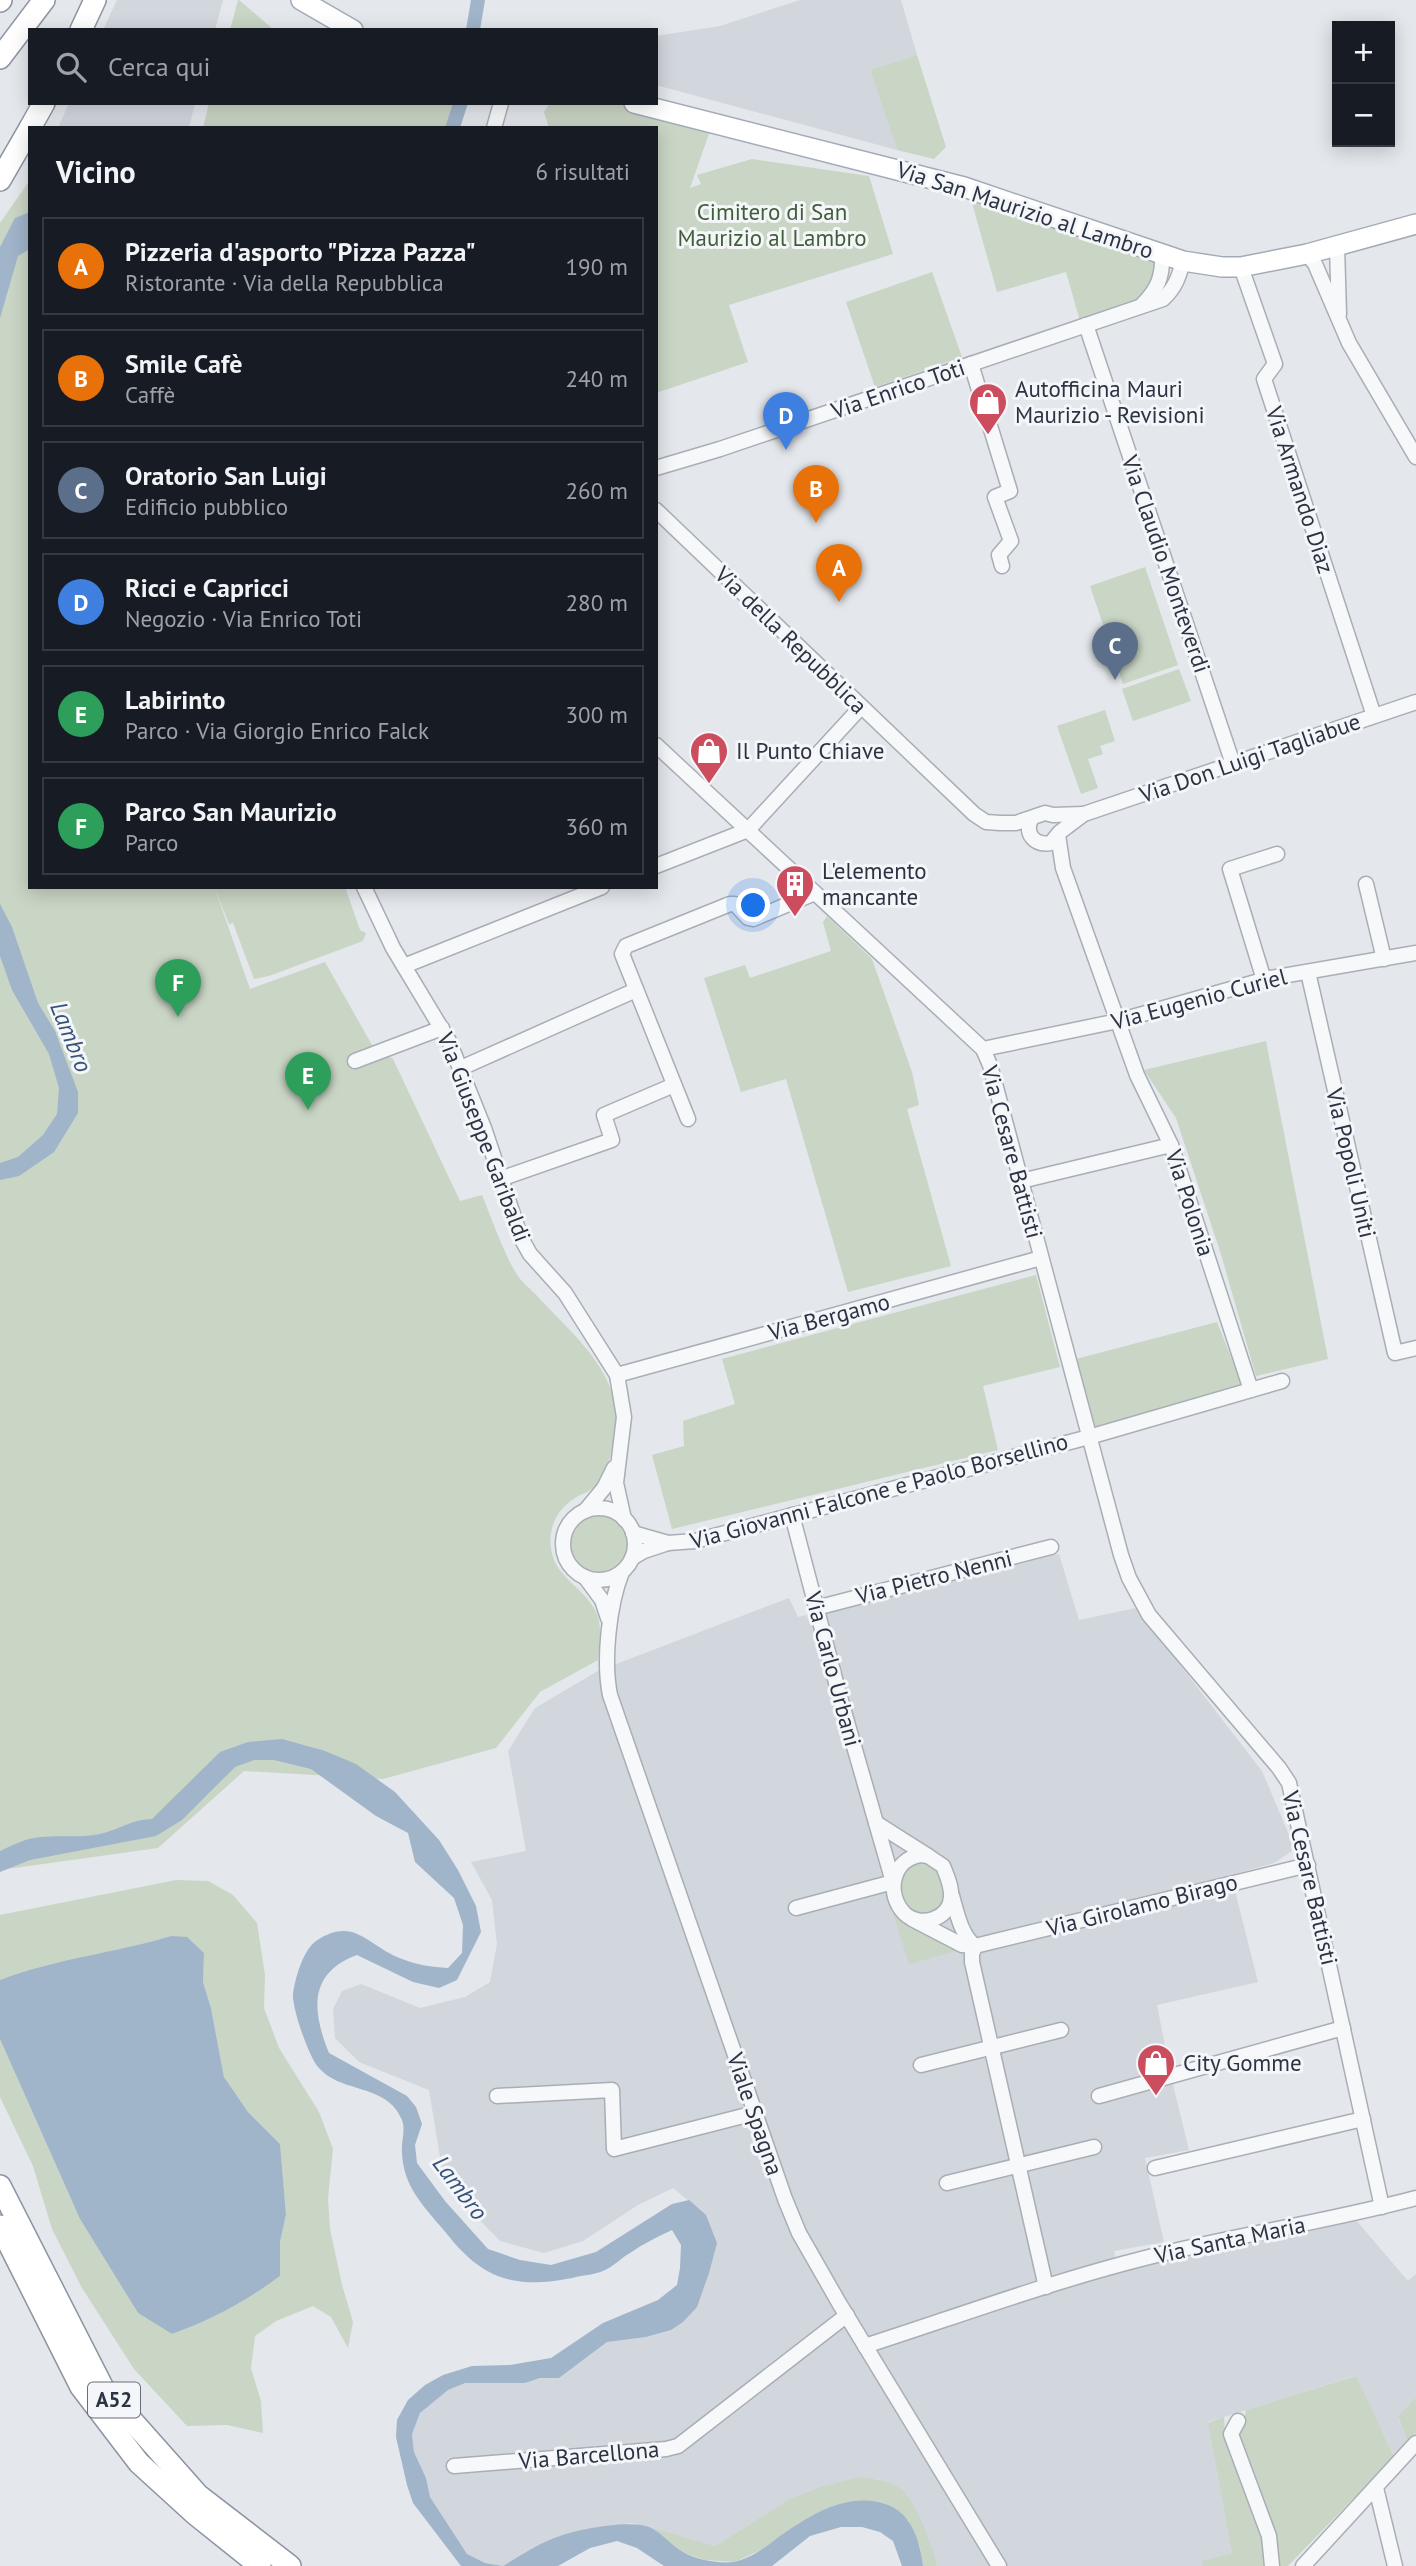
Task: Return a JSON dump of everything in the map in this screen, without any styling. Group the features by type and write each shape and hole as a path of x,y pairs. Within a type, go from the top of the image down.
{"highway":[{"path":"0,58 44,0"},
{"path":"82,28 95,0"},
{"path":"31,126 43,105"},
{"path":"0,180 28,131"},
{"name":"A52","path":"0,2186 103,2388 198,2495 290,2566"},
{"name":"A52","path":"0,2226 81,2387 139,2463 195,2514 260,2566"}],"main road":[{"path":"301,0 350,28"},
{"name":"Via San Maurizio al Lambro","path":"642,105 964,187 1183,261 1222,267 1241,267 1307,254 1416,224"}],"street":[{"path":"495,126 500,105"},
{"path":"1337,246 1339,322"},
{"path":"1139,307 1153,294 1161,279 1162,254"},
{"path":"1307,254 1315,264 1339,322 1381,401 1416,457"},
{"name":"Via Enrico Toti","path":"658,467 720,449 1163,299 1180,276 1183,261"},
{"name":"Via Armando Diaz","path":"1241,267 1275,364 1264,379 1374,716"},
{"name":"Via Claudio Monteverdi","path":"1086,325 1233,764"},
{"path":"971,364 1010,491 995,497 1011,541 999,555 1002,566"},
{"name":"Via della Repubblica","path":"658,512 974,814 986,822 1000,823 1016,823 1039,814 1054,815"},
{"name":"Via Don Luigi Tagliabue","path":"1054,815 1084,814 1416,702"},
{"path":"658,865 748,830 861,708"},
{"name":"Via Cesare Battisti","path":"658,747 983,1049 990,1065 1121,1555 1138,1597 1154,1620 1285,1775 1293,1794 1381,2207"},
{"name":"Via Don Luigi Tagliabue","path":"1059,834 1084,814"},
{"path":"1054,815 1059,825 1063,868 1118,1021"},
{"path":"1031,819 1029,834 1063,868"},
{"path":"1038,844 1051,843 1059,834"},
{"path":"1264,980 1230,869 1277,854"},
{"path":"1366,884 1384,959"},
{"name":"Via Giuseppe Garibaldi","path":"366,889 404,966 442,1028 461,1068 521,1238 530,1254 565,1293 617,1375 624,1417 616,1483 625,1519"},
{"path":"404,966 597,889"},
{"path":"688,1119 622,954 626,946 730,904 735,904 748,918 753,919 815,893"},
{"name":"Via Eugenio Curiel","path":"983,1049 1118,1021 1264,980 1416,953"},
{"name":"Via Popoli Uniti","path":"1308,972 1395,1353 1416,1348"},
{"path":"461,1068 636,990"},
{"name":"Via Polonia","path":"1118,1021 1137,1074 1171,1145 1251,1390"},
{"path":"355,1061 442,1028"},
{"path":"500,1179 612,1140 604,1115 674,1085"},
{"path":"1021,1181 1171,1145"},
{"name":"Via Bergamo","path":"617,1375 1041,1258"},
{"path":"1089,1437 1282,1381"},
{"name":"Via Giovanni Falcone e Paolo Borsellino","path":"632,1558 668,1543 695,1541 1089,1437"},
{"name":"Via Giuseppe Garibaldi","path":"584,1511 604,1488 618,1460"},
{"path":"605,1508 625,1519 633,1533 635,1546 632,1558 622,1572 601,1580 584,1577 572,1567 563,1546 569,1524 584,1511 605,1508"},
{"name":"Via Carlo Urbani","path":"792,1515 893,1882"},
{"name":"Via Giovanni Falcone e Paolo Borsellino","path":"633,1533 668,1543"},
{"name":"Via Pietro Nenni","path":"816,1608 1051,1547"},
{"name":"Viale Spagna","path":"622,1572 614,1593 609,1623 607,1681 610,1695 799,2233 999,2566"},
{"name":"Viale Spagna","path":"584,1577 602,1600 609,1623"},
{"path":"876,1823 943,1866 963,1929 968,1941 975,1946"},
{"path":"928,1856 913,1856 895,1873 893,1882 899,1904 912,1919 962,1945 975,1946"},
{"name":"Via Girolamo Birago","path":"975,1946 1308,1865"},
{"path":"796,1908 893,1882"},
{"path":"912,1919 935,1919 946,1910 952,1896"},
{"path":"975,1946 972,1962 1046,2287"},
{"path":"1099,2096 1343,2028"},
{"path":"921,2065 1061,2030"},
{"path":"497,2096 612,2090 614,2149 755,2113"},
{"path":"1155,2168 1363,2119"},
{"path":"947,2183 1094,2147"},
{"name":"Via Santa Maria","path":"865,2346 1150,2256 1416,2198"},
{"name":"Via Barcellona","path":"454,2466 678,2446 847,2315"},
{"path":"1238,2421 1231,2434 1269,2536 1272,2566"},
{"path":"1303,2566 1416,2443"},
{"path":"1376,2488 1395,2566"}],"shaded area":[{"path":"117,0 223,0 216,28 104,28"},
{"path":"800,0 901,0 917,55 870,70 897,150 658,86 658,36 720,26"},
{"path":"68,105 195,105 189,126 59,126"},
{"path":"1059,1554 1079,1620 1136,1608 1262,1771 1295,1849 1274,1863 1231,1875 1258,1982 1157,2005 1189,2150 1145,2158 1164,2242 1114,2251 1118,2268 1355,2219 1408,2281 1416,2274 1416,2397 1398,2418 1408,2440 1416,2432 1416,2449 1400,2467 1355,2376 1208,2422 1232,2553 1203,2561 1203,2566 937,2566 929,2540 906,2494 894,2485 876,2479 788,2500 715,2546 631,2523 560,2536 503,2566 485,2563 467,2554 430,2497 426,2478 414,2452 412,2434 420,2412 448,2390 465,2382 525,2383 540,2378 559,2378 607,2342 646,2337 671,2330 706,2215 673,2188 638,2205 583,2241 544,2253 500,2241 465,2205 442,2169 429,2090 359,2062 335,2038 333,2009 342,1991 361,1984 420,2008 465,1997 490,1982 497,1944 492,1900 471,1862 526,1851 508,1751 535,1708 598,1671 789,1598 798,1617"}],"green space":[{"path":"239,0 272,28 231,28"},
{"path":"917,55 946,147 934,159 897,150 870,70"},
{"path":"209,105 459,105 454,126 203,126"},
{"name":"Cimitero di San Maurizio al Lambro","path":"549,105 627,105 711,128 690,188 701,184 697,175 752,159 869,176 893,254 729,305 748,362 658,392 658,126 548,126 544,112"},
{"path":"28,183 28,889 215,889 250,989 325,962 372,1045 393,1059 460,1201 482,1195 502,1246 518,1276 582,1343 606,1378 613,1397 616,1418 614,1440 604,1475 592,1489 563,1508 555,1520 550,1541 558,1568 594,1607 600,1633 598,1660 540,1692 496,1748 383,1779 244,1771 158,1848 0,1870 0,223"},
{"path":"969,192 1154,254 1158,263 1145,298 1080,321 1066,272 997,292"},
{"path":"932,272 962,357 875,387 846,302"},
{"path":"1145,567 1178,665 1123,684 1090,586"},
{"path":"1179,669 1191,701 1133,721 1122,689"},
{"path":"1105,710 1115,741 1100,746 1103,754 1088,759 1098,788 1081,794 1057,726"},
{"path":"215,889 346,889 360,930 366,933 363,941 269,976 254,979 233,923 229,924"},
{"path":"827,916 872,959 912,1072 919,1105 907,1109 951,1266 848,1292 786,1079 741,1092 704,978 745,965 750,978 831,951 823,922"},
{"path":"1266,1041 1328,1359 1256,1376 1220,1251 1176,1118 1144,1070"},
{"path":"1036,1275 1060,1367 983,1386 998,1450 672,1529 652,1455 684,1446 683,1421 735,1404 722,1359"},
{"path":"1217,1322 1242,1385 1093,1428 1076,1359"},
{"path":"599,1514 616,1519 624,1527 629,1544 624,1561 616,1569 599,1574 582,1569 574,1561 569,1544 574,1527 582,1519"},
{"path":"921,1862 938,1870 945,1896 941,1906 931,1912 921,1913 913,1910 902,1897 900,1880 906,1869"},
{"path":"176,1880 208,1881 233,1895 257,1923 265,1975 264,2008 279,2048 319,2112 333,2149 328,2198 330,2229 353,2322 348,2348 331,2317 313,2306 276,2321 255,2336 251,2368 261,2401 263,2433 227,2425 187,2426 134,2369 82,2288 52,2229 33,2166 0,2097 0,2039 80,2219 138,2313 172,2334 228,2309 280,2276 280,2242 286,2213 280,2144 248,2112 224,2077 211,2008 203,1982 204,1953 171,1936 42,1967 0,1980 0,1915"},
{"path":"893,1913 959,1950 909,1964"},
{"path":"1356,2376 1394,2456 1288,2566 1277,2566 1274,2533 1237,2437 1243,2427 1246,2410"},
{"path":"1416,2397 1416,2432 1408,2441 1398,2417"},
{"path":"1224,2417 1225,2434 1264,2539 1266,2566 1203,2566 1202,2561 1232,2553 1208,2423"},
{"path":"860,2477 891,2483 906,2494 925,2528 937,2566 923,2566 920,2547 908,2520 789,2531 763,2549 735,2562 705,2560 681,2552 652,2528 715,2546 788,2500 821,2487"}],"water":[{"path":"471,0 485,0 480,28 466,28"},
{"path":"452,105 467,105 461,126 446,126"},
{"path":"28,213 28,250 18,256 0,318 0,247 15,218"},
{"path":"0,904 12,927 38,1003 55,1031 78,1092 78,1113 54,1152 19,1176 0,1180 0,1163 18,1157 43,1135 57,1114 59,1088 49,1054 12,990 0,956"},
{"path":"282,1739 325,1751 356,1764 395,1792 439,1840 476,1906 481,1932 457,1980 439,1988 413,1982 357,1955 330,1972 318,1995 319,2022 329,2053 407,2096 416,2107 422,2124 415,2145 417,2163 445,2201 488,2249 520,2260 551,2265 596,2252 672,2204 689,2200 706,2215 717,2243 697,2307 671,2330 646,2337 607,2342 559,2378 540,2378 525,2383 465,2383 448,2390 420,2413 412,2434 414,2452 426,2478 430,2497 467,2554 485,2563 503,2566 461,2566 413,2503 396,2437 397,2420 408,2400 425,2385 443,2375 472,2366 510,2365 551,2358 603,2323 658,2300 677,2285 681,2245 672,2230 603,2271 552,2281 517,2281 488,2271 460,2250 414,2193 402,2158 403,2124 395,2108 375,2094 329,2076 315,2063 298,2021 293,1994 304,1958 316,1941 329,1934 351,1932 402,1959 442,1968 448,1968 462,1953 463,1925 454,1898 415,1862 408,1833 376,1816 311,1769 274,1760 254,1760 235,1767 182,1820 156,1836 30,1860 0,1872 0,1851 30,1839 100,1834 152,1819 220,1752 248,1742"},
{"path":"171,1936 187,1937 204,1953 203,1982 211,2008 224,2077 248,2112 280,2144 286,2214 280,2242 280,2276 228,2309 172,2334 138,2313 80,2219 0,2039 0,1980 42,1967"},
{"path":"873,2501 896,2509 909,2522 920,2548 923,2566 902,2566 893,2541 880,2532 862,2527 841,2527 810,2536 772,2566 664,2566 637,2548 617,2541 590,2548 558,2566 503,2566 560,2536 580,2530 634,2524 660,2533 683,2553 713,2561 734,2562 757,2553 815,2514 843,2503"}],"place":[{"name":"Autofficina Mauri Maurizio - Revisioni","path":"988,436"},
{"name":"Ricci e Capricci","path":"786,450"},
{"name":"Smile Cafè","path":"816,523"},
{"name":"Pizzeria d'asporto \"Pizza Pazza\"","path":"839,602"},
{"name":"Oratorio San Luigi","path":"1115,680"},
{"name":"Il Punto Chiave","path":"709,785"},
{"name":"L'elemento mancante","path":"795,918"},
{"name":"Parco San Maurizio","path":"178,1017"},
{"name":"Labirinto","path":"308,1110"},
{"name":"City Gomme","path":"1156,2097"}],"water label":[{"name":"Lambro","path":"71,1037"},
{"name":"Lambro","path":"460,2188"}]}
